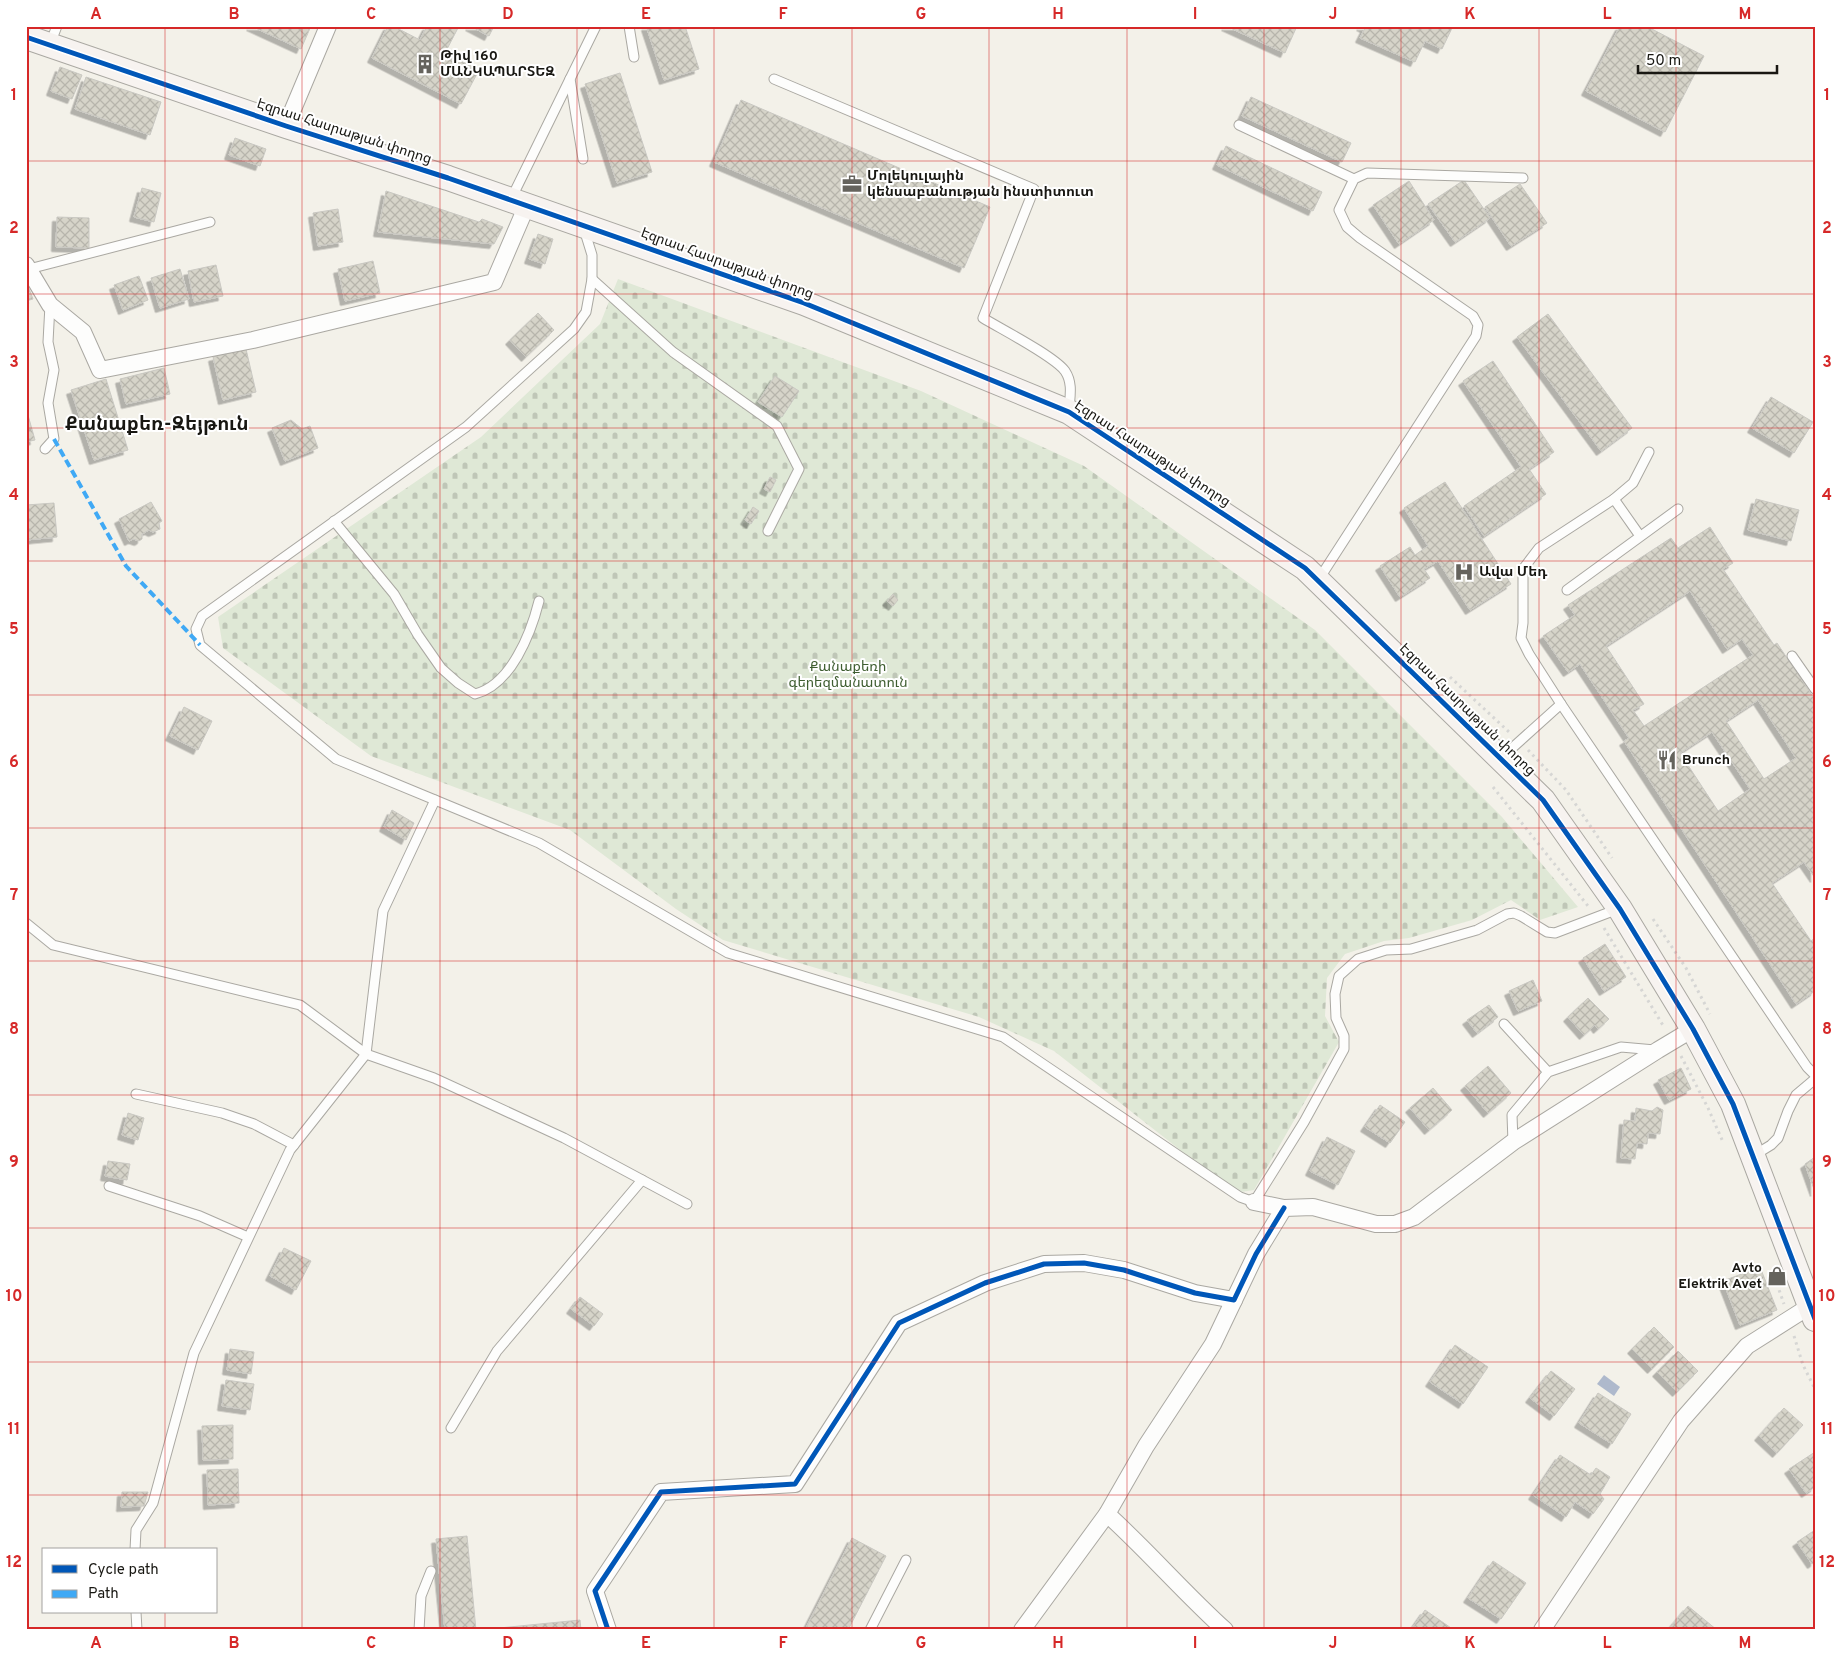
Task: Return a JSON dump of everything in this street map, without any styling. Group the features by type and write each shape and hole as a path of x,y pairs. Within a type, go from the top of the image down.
{"street":[{"name":"Էզրաս Հասրաթյան փողոց","path":"27,26 288,122 830,304 1069,409 1320,577 1504,755 1548,794 1627,904 1700,1028 1740,1099 1756,1155"},
{"path":"288,122 328,26"},
{"name":"Էզրաս Հասրաթյան փողոց","path":"26,36 53,35"},
{"name":"Էզրաս Հասրաթյան փողոց","path":"518,199 582,224 804,303 1069,409"},
{"path":"27,267 50,305 83,332 100,370 253,340 494,282 518,199"},
{"name":"Էզրաս Հասրաթյան փողոց","path":"1504,755 1543,800 1620,908 1683,1035 1733,1104 1756,1155 1813,1307"},
{"path":"1254,1202 1284,1208 1313,1207 1376,1224 1395,1224 1414,1217 1513,1142 1683,1035"},
{"path":"1022,1630 1107,1514 1146,1446 1213,1344 1256,1254 1284,1208"},
{"path":"608,1630 595,1591 661,1492 795,1484 899,1323 984,1283 1044,1264 1084,1264 1124,1270 1196,1293 1234,1300"},
{"path":"1542,1630 1681,1420 1747,1346 1789,1319 1813,1307"},
{"path":"1107,1514 1138,1542 1196,1604 1225,1630"}],"lane":[{"path":"518,199 570,79 596,26"},
{"path":"629,26 634,57"},
{"path":"570,79 583,159"},
{"path":"774,79 1034,188 982,318 1046,355 1065,371 1072,389 1069,409"},
{"path":"1239,125 1354,179"},
{"path":"1320,577 1476,336 1478,325 1473,316 1347,227 1339,210 1354,179 1367,173 1523,178"},
{"path":"27,267 210,222"},
{"path":"582,224 592,255 592,279 586,312 574,329 466,427 202,616 196,629 200,645 336,758 539,843 728,953 1003,1037 1240,1197 1254,1202 1304,1122 1344,1049 1344,1036 1336,1018 1335,994 1339,976 1358,959 1386,950 1411,949 1477,930 1507,914 1514,913 1550,934 1555,934 1620,908"},
{"path":"592,279 674,352 777,426 800,469 768,530"},
{"path":"45,449 54,438 48,403 54,370 48,342 50,305"},
{"path":"1649,452 1633,483 1614,499 1538,548 1522,569 1523,623 1521,638 1561,704 1807,1067 1815,1075"},
{"path":"1614,499 1640,536"},
{"path":"1567,590 1678,509"},
{"path":"334,521 394,594 418,635 441,668 458,683 475,694 483,692 494,685 516,659 533,626 539,601"},
{"path":"1792,656 1815,689"},
{"path":"1504,755 1561,704"},
{"path":"135,1548 136,1530 153,1503 194,1353 248,1237 290,1150 366,1054 383,911 435,800"},
{"path":"26,923 53,945 300,1005 366,1054 434,1078 564,1138 687,1204"},
{"path":"1504,1024 1548,1072"},
{"path":"1513,1142 1512,1115 1548,1072 1621,1047 1658,1050"},
{"path":"1756,1155 1771,1146 1778,1138 1796,1095 1815,1079"},
{"path":"136,1094 222,1113 254,1124 294,1145"},
{"path":"451,1428 497,1350 642,1180"},
{"path":"109,1186 200,1216 248,1237"},
{"path":"870,1630 906,1560"},
{"path":"419,1630 421,1596 431,1571"},
{"path":"136,1614 137,1630"}],"path":[{"path":"1493,787 1597,917 1683,1035 1708,1108 1727,1151"},
{"path":"1775,1276 1803,1364 1815,1389"}],"green space":[{"name":"Քանաքեռի գերեզմանատուն","path":"618,279 921,391 1084,466 1315,630 1502,817 1578,907 1540,920 1511,900 1472,920 1409,938 1384,941 1345,954 1327,978 1325,1016 1339,1042 1254,1190 1235,1193 1054,1051 979,1017 723,940 676,909 570,830 371,756 223,648 218,617 481,437 600,324"}],"water":[{"path":"1604,1375 1620,1387 1614,1396 1597,1384"}],"building":[{"path":"251,26 311,26 301,49"},
{"name":"Թիվ 160 ՄԱՆԿԱՊԱՐՏԵԶ","path":"388,26 393,26 420,40 427,26 459,26 445,53 479,70 461,104 372,58"},
{"name":"Թիվ 160 ՄԱՆԿԱՊԱՐՏԵԶ","path":"470,26 494,26 489,36"},
{"path":"646,26 685,26 699,69 664,80"},
{"path":"1226,26 1297,26 1285,53"},
{"path":"1361,26 1453,26 1442,49 1425,41 1415,62 1360,38 1365,28"},
{"path":"1620,26 1646,26 1704,56 1665,132 1586,91"},
{"path":"60,67 82,75 72,99 51,91"},
{"path":"620,73 652,172 617,183 585,84"},
{"path":"86,77 161,102 150,135 75,109"},
{"path":"1251,97 1351,143 1342,162 1242,116"},
{"name":"Մոլեկուլային կենսաբանության ինստիտուտ","path":"741,100 990,207 964,268 714,162"},
{"path":"235,138 266,149 260,166 229,155"},
{"path":"1226,146 1322,192 1313,211 1217,165"},
{"path":"1464,180 1490,218 1455,242 1428,204"},
{"path":"1409,181 1434,220 1399,244 1373,205"},
{"path":"1520,184 1547,223 1511,246 1485,207"},
{"path":"142,188 161,193 154,222 134,217"},
{"path":"386,191 479,222 482,219 503,227 494,244 378,232"},
{"path":"338,209 343,242 318,246 313,213"},
{"path":"57,217 89,218 89,248 56,247"},
{"path":"538,234 553,239 545,264 529,259"},
{"path":"373,261 380,293 345,301 338,269"},
{"path":"216,265 223,296 194,302 188,271"},
{"path":"180,269 189,299 160,308 151,278"},
{"path":"139,276 148,300 123,310 114,285"},
{"path":"26,281 33,299 26,301"},
{"path":"538,313 554,330 526,357 510,340"},
{"path":"1548,314 1632,428 1601,451 1517,337"},
{"path":"246,349 256,392 223,400 213,357"},
{"path":"1493,361 1554,452 1529,469 1546,494 1484,536 1464,506 1521,467 1463,381"},
{"path":"164,368 170,394 126,404 120,379"},
{"path":"775,376 799,391 782,417 758,402"},
{"path":"106,379 128,450 94,460 71,390"},
{"path":"1771,397 1813,422 1794,453 1752,428"},
{"path":"26,408 35,440 26,442"},
{"path":"291,420 302,429 310,426 318,448 285,461 272,428"},
{"path":"770,477 776,480 770,492 764,489"},
{"name":"Ավա Մեդ","path":"1445,482 1511,584 1470,610 1438,561 1424,569 1430,578 1400,597 1380,566 1410,547 1415,555 1428,546 1404,508"},
{"path":"1756,499 1799,510 1791,541 1748,530"},
{"path":"151,502 162,521 159,523 160,529 153,532 149,530 142,534 142,539 139,541 133,539 129,541 119,519"},
{"path":"54,503 57,537 26,540 26,505"},
{"path":"753,507 759,511 751,524 745,520"},
{"path":"1710,527 1733,563 1723,569 1774,645 1777,643 1815,700 1815,878 1804,862 1772,883 1811,941 1815,938 1815,991 1796,1004 1624,741 1629,738 1580,664 1568,672 1543,636 1575,615 1568,605 1671,538 1678,548","holes":["1690,591 1727,649 1742,639 1753,655 1644,726 1633,710 1644,704 1606,646","1758,700 1796,758 1764,779 1726,721","1712,732 1750,789 1718,811 1680,753"]},
{"path":"893,594 898,600 893,606 887,601"},
{"path":"184,707 212,721 198,750 170,736"},
{"path":"392,810 414,823 406,840 384,827"},
{"path":"1605,944 1626,977 1604,991 1583,958"},
{"path":"1533,980 1542,1001 1518,1011 1509,991"},
{"path":"1588,998 1609,1019 1598,1029 1595,1025 1584,1035 1568,1017"},
{"path":"1489,1005 1498,1017 1477,1033 1467,1020"},
{"path":"1488,1066 1511,1093 1488,1113 1465,1086"},
{"path":"1681,1068 1691,1089 1669,1100 1658,1080"},
{"path":"1433,1088 1452,1110 1429,1130 1410,1108"},
{"path":"1380,1105 1405,1122 1390,1143 1365,1127"},
{"path":"1657,1107 1663,1110 1660,1134 1648,1133 1647,1144 1637,1143 1635,1159 1621,1158 1624,1120 1635,1121 1636,1108 1652,1111"},
{"path":"128,1113 144,1118 138,1140 122,1135"},
{"path":"1327,1137 1355,1151 1338,1185 1310,1171"},
{"path":"1815,1157 1815,1192 1805,1164"},
{"path":"108,1161 130,1164 127,1180 105,1176"},
{"path":"284,1248 311,1261 296,1290 270,1276"},
{"path":"1760,1267 1777,1310 1740,1325 1723,1281"},
{"path":"580,1297 603,1314 594,1326 571,1309"},
{"path":"1654,1327 1674,1347 1652,1369 1632,1349"},
{"path":"1455,1345 1488,1367 1463,1404 1430,1382"},
{"path":"230,1349 254,1352 251,1374 227,1370"},
{"path":"1678,1351 1698,1371 1677,1392 1657,1372"},
{"path":"1551,1371 1575,1389 1554,1416 1530,1398"},
{"path":"226,1380 254,1384 250,1410 222,1406"},
{"path":"1598,1393 1631,1414 1612,1444 1579,1423"},
{"path":"1784,1408 1803,1425 1777,1453 1759,1436"},
{"path":"233,1425 233,1459 203,1460 202,1426"},
{"path":"1815,1452 1815,1487 1806,1493 1789,1469"},
{"path":"1560,1455 1591,1475 1596,1468 1610,1477 1600,1494 1604,1499 1593,1514 1575,1502 1566,1517 1533,1495"},
{"path":"238,1469 239,1503 208,1505 207,1470"},
{"path":"122,1492 148,1492 144,1506 121,1507"},
{"path":"1815,1530 1815,1562 1812,1564 1797,1542"},
{"path":"467,1536 476,1630 445,1630 436,1539"},
{"path":"852,1538 886,1556 848,1630 805,1630"},
{"path":"1493,1561 1526,1583 1501,1619 1468,1598"},
{"path":"1688,1606 1717,1630 1668,1630"},
{"path":"1425,1610 1454,1630 1411,1630"},
{"path":"580,1620 581,1630 479,1630"}],"marked path":[{"path":"54,439 126,566 200,645"}],"cycle path":[{"path":"26,37 286,126 448,178 804,303 1069,412 1305,568 1543,800 1620,909 1693,1029 1733,1104 1815,1319"},
{"path":"608,1630 595,1591 661,1492 795,1484 899,1323 985,1283 1044,1264 1084,1263 1124,1270 1195,1293 1234,1300 1256,1254 1284,1208"}],"place":[{"name":"Թիվ 160 ՄԱՆԿԱՊԱՐՏԵԶ","path":"425,64"},
{"name":"Մոլեկուլային կենսաբանության ինստիտուտ","path":"852,184"},
{"name":"Ավա Մեդ","path":"1464,572"},
{"name":"Brunch","path":"1667,760"},
{"name":"Avto Elektrik Avet","path":"1777,1276"}],"district":[{"name":"Քանաքեռ-Զեյթուն","path":"157,425"}]}
